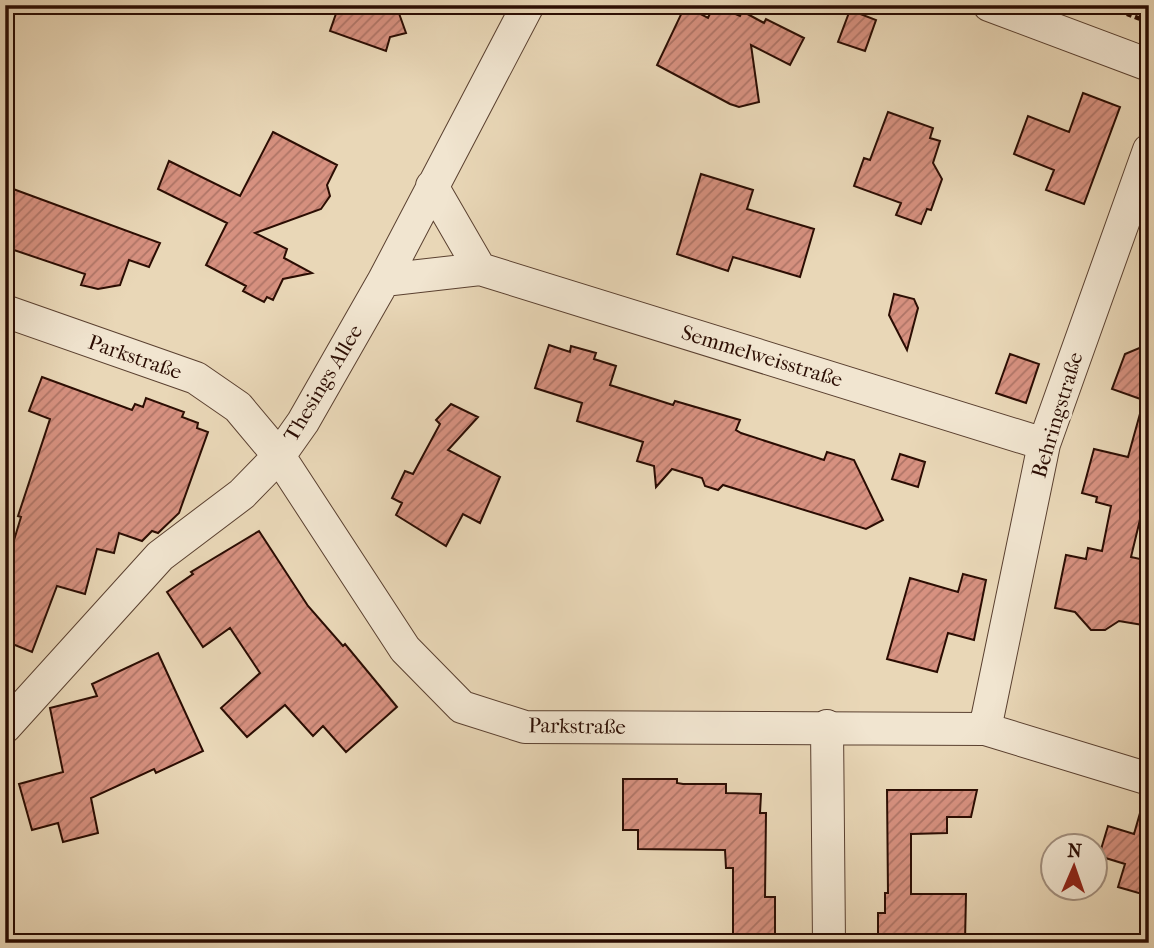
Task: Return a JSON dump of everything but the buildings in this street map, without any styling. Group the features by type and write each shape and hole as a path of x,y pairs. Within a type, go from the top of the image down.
{"street":[{"name":"Thesings Allee","path":"5,726 160,556 242,494 279,456 303,422 384,280 528,5"},
{"path":"989,5 1149,65"},
{"name":"Behringstraße","path":"985,729 1044,444 1149,150"},
{"path":"432,186 481,269"},
{"name":"Semmelweisstraße","path":"384,280 481,269 1044,444"},
{"name":"Parkstraße","path":"5,311 196,378 238,407 279,456 405,649 462,707 525,727 827,726 985,729 1149,779"},
{"path":"827,726 829,943"}],"path":[{"path":"1103,5 1149,22"}]}
